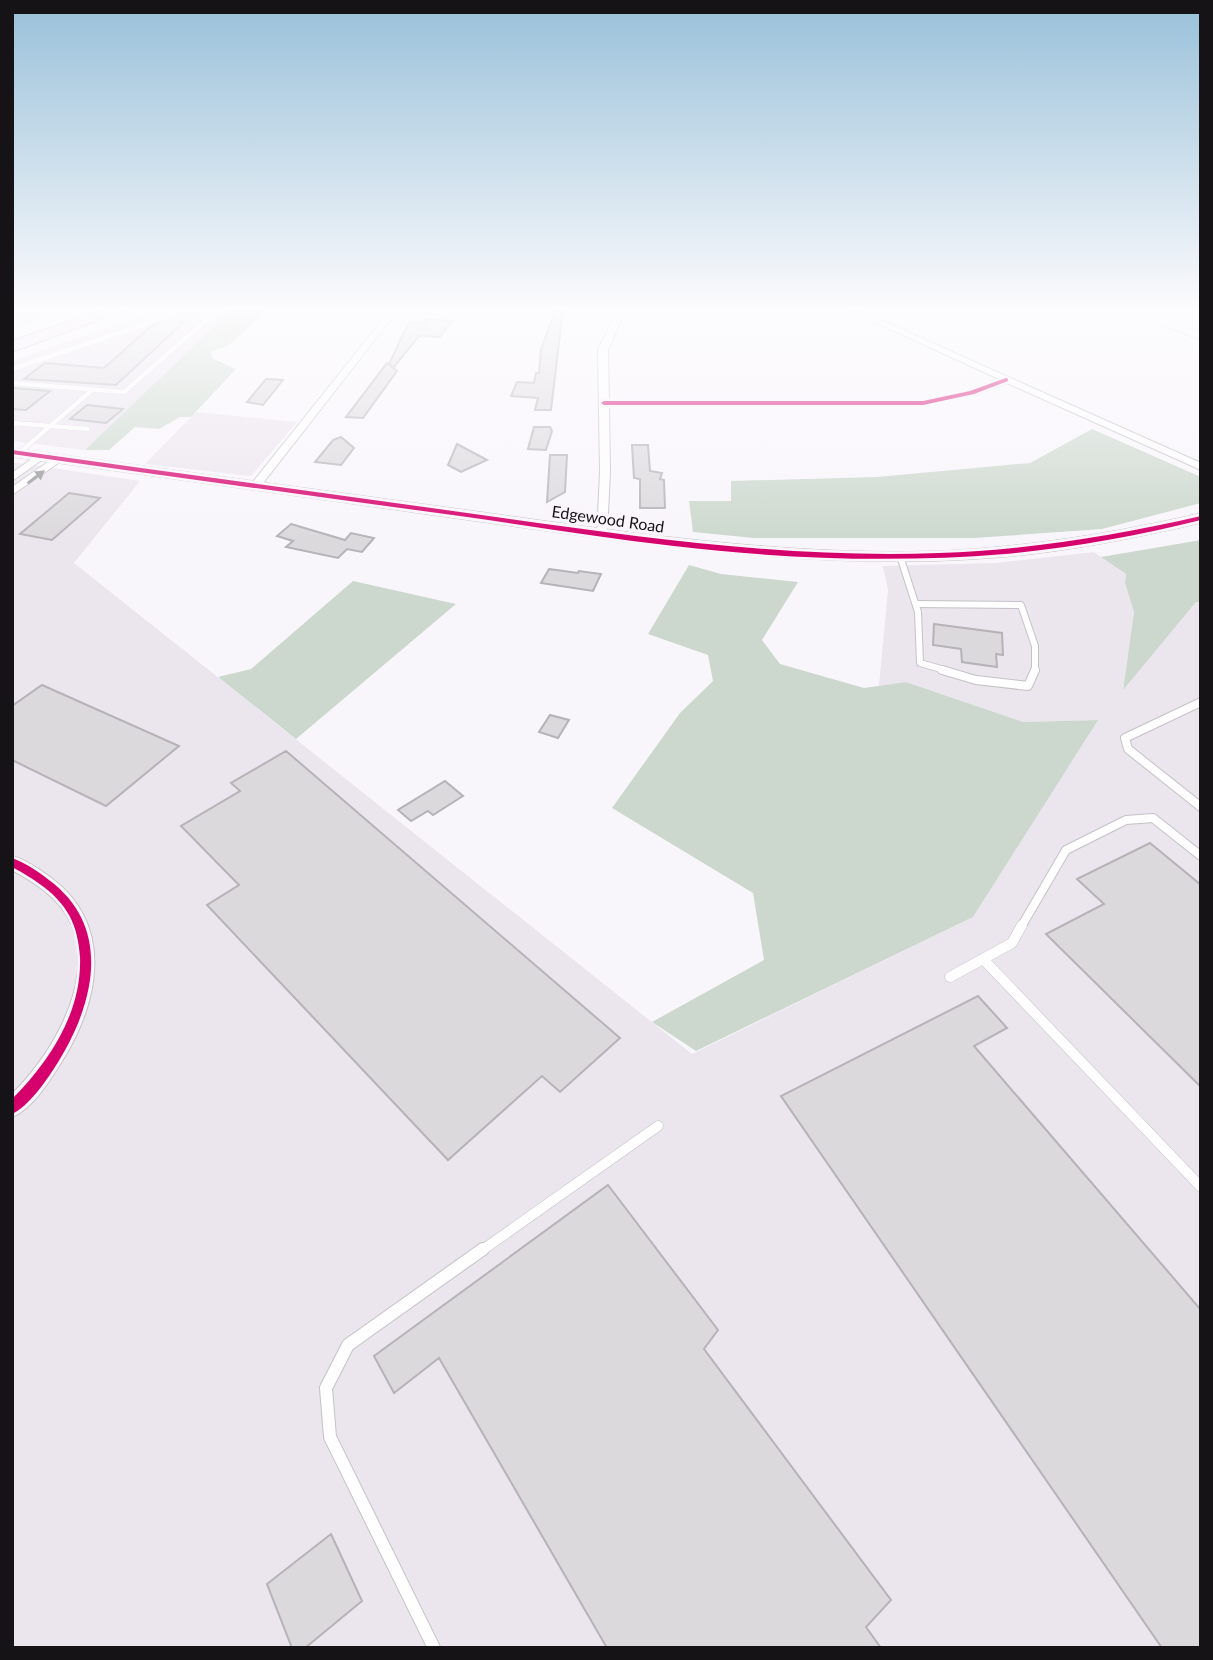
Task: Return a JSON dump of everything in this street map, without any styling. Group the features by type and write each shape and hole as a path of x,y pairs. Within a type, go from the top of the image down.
{"main road":[{"name":"Edgewood Road","path":"15,453 59,459"}],"street":[{"path":"257,485 335,386"},
{"path":"601,534 605,472 604,386"},
{"path":"604,402 923,403 972,393 989,386"},
{"path":"1020,386 1201,467"},
{"path":"12,478 41,457"},
{"path":"12,492 59,459"},
{"name":"Edgewood Road","path":"59,459 601,534 775,554 900,556 985,553 1067,546 1142,533 1201,518"},
{"path":"12,862 42,878 63,899 78,922 87,968 79,1005 66,1036 46,1068 12,1108"}],"lane":[{"path":"46,386 124,392 130,386"},
{"path":"15,453 91,391"},
{"path":"12,423 88,429"},
{"path":"900,556 916,604 920,663 976,680 1028,686 1037,673 1036,645 1021,605 916,604"},
{"path":"1201,702 1125,738 1128,749 1201,807"},
{"path":"950,977 1012,943 1066,850 1126,820 1153,818 1201,856"},
{"path":"983,959 1201,1187"},
{"path":"434,1648 330,1437 326,1388 348,1345 658,1126"}],"shaded area":[{"path":"12,386 151,386 85,450 12,441"},
{"path":"151,386 220,386 191,417 180,417 159,429 135,427 109,450 85,450"},
{"path":"196,412 297,422 251,476 145,464"},
{"path":"1092,429 1201,477 1201,503 1102,529 974,538 754,538 693,532 689,501 731,501 731,481 877,477 1030,463"},
{"path":"12,462 140,481 74,563 692,1054 973,917 1097,720 1023,722 906,682 879,686 888,590 883,566 995,563 1094,552 1126,574 1125,583 1134,612 1123,689 1196,602 1201,603 1201,1648 12,1648"},
{"path":"1201,540 1201,603 1196,602 1123,690 1134,612 1125,583 1126,574 1101,557"},
{"path":"689,565 721,574 798,582 762,640 780,664 864,688 906,682 1023,722 1098,720 973,917 696,1051 652,1022 764,960 753,893 612,808 680,713 713,681 708,655 648,634"},
{"path":"353,581 456,604 296,739 218,677 251,669"}],"building":[{"path":"260,386 278,386 263,405 247,402"},
{"path":"369,386 386,386 363,418 346,417"},
{"path":"515,386 554,386 551,410 535,410 538,398 511,396"},
{"path":"12,389 50,391 26,410 12,409"},
{"path":"87,405 123,409 106,423 70,419"},
{"path":"534,427 550,427 552,431 546,450 528,449"},
{"path":"341,437 354,448 341,465 315,462 333,440"},
{"path":"457,444 487,460 461,472 448,465"},
{"path":"632,445 648,445 650,471 662,473 660,479 664,480 665,508 640,508 640,479 634,478"},
{"path":"550,455 567,455 565,492 547,502"},
{"path":"69,493 100,498 52,540 20,534"},
{"path":"291,524 345,540 351,533 374,538 362,552 347,549 338,558 286,547 293,541 277,536"},
{"path":"549,569 601,574 593,591 541,583"},
{"path":"934,624 1002,633 1003,655 996,654 997,667 962,662 961,649 933,645"},
{"path":"42,685 179,746 106,806 12,760 12,706"},
{"path":"550,715 569,720 558,738 539,732"},
{"path":"286,751 620,1038 560,1092 542,1076 448,1160 207,905 239,885 181,826 240,791 231,783"},
{"path":"445,781 463,796 433,815 428,811 411,821 398,810"},
{"path":"1150,843 1201,885 1201,1087 1046,934 1104,904 1077,879"},
{"path":"978,996 1007,1028 974,1046 1201,1310 1201,1648 1162,1648 781,1096"},
{"path":"608,1185 718,1330 704,1349 891,1600 866,1627 881,1648 607,1648 439,1358 394,1393 374,1356"},
{"path":"331,1534 362,1601 305,1648 292,1648 267,1584"}],"cycle path":[{"path":"604,403 923,403 972,393 989,386"},
{"path":"12,452 675,544 807,555 940,556 1006,552 1136,533 1201,518"},
{"path":"12,862 50,886 73,911 85,946 86,971 82,997 61,1047 46,1070 12,1108"}]}
